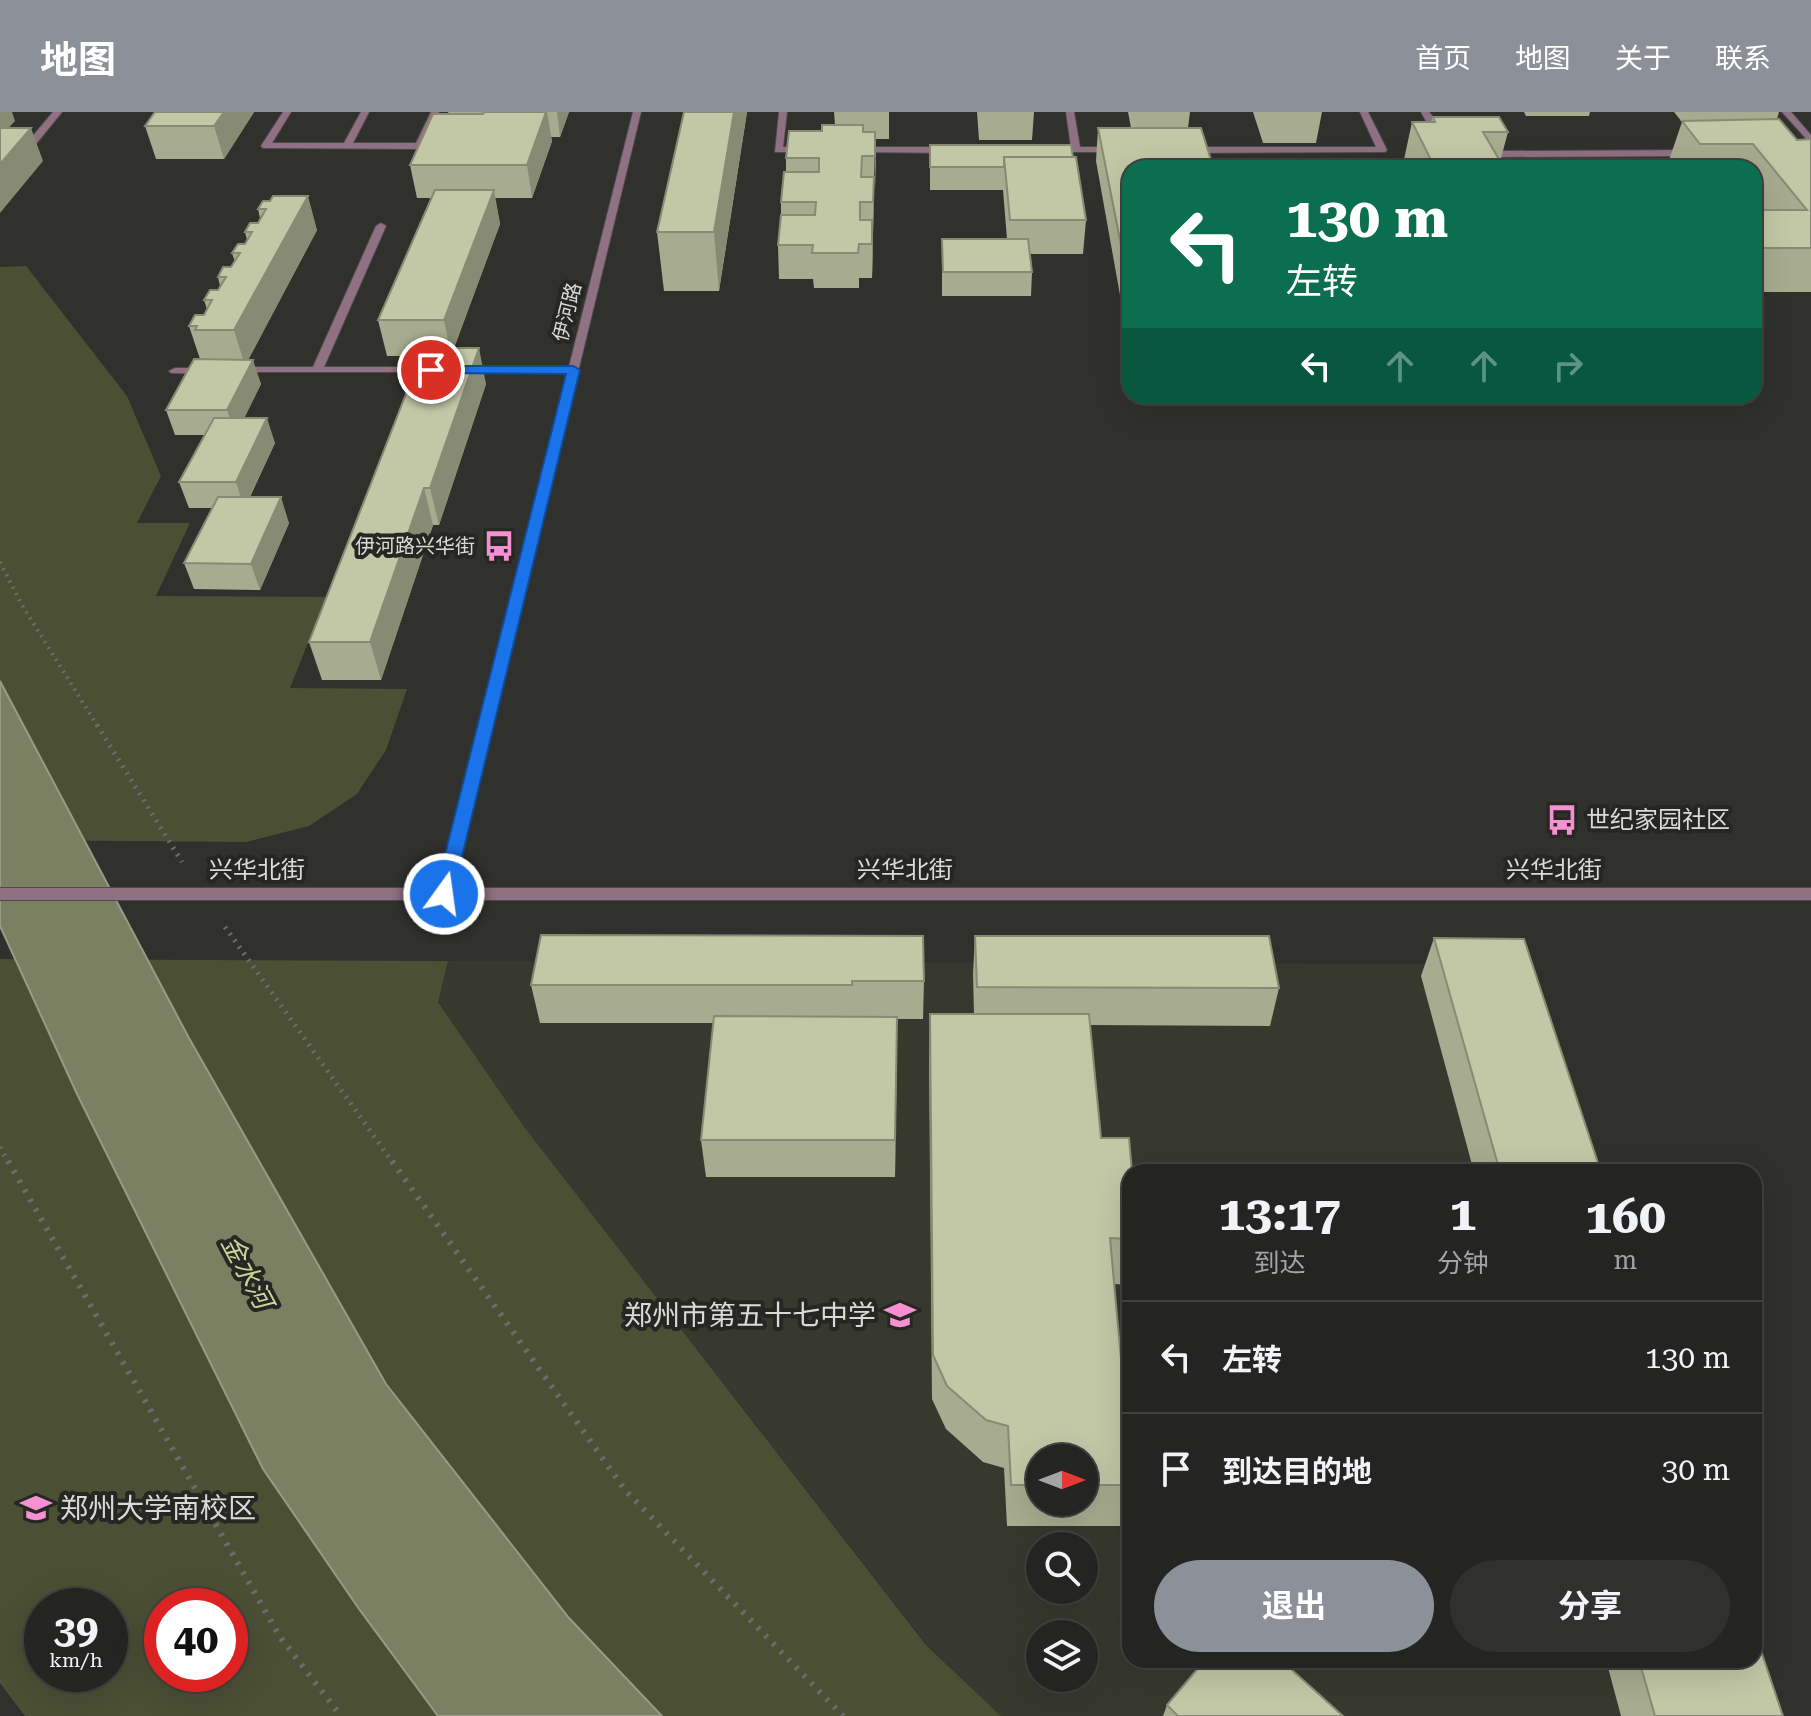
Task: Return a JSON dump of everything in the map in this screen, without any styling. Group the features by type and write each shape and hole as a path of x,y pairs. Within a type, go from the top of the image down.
{"street":[{"path":"0,152 24,153 58,112"},
{"path":"287,112 266,146 419,146 435,112"},
{"path":"347,146 365,112"},
{"name":"伊河路","path":"444,894 637,112"},
{"path":"783,112 778,150 824,150"},
{"path":"1070,112 1076,150"},
{"path":"1183,150 1382,150 1364,112"},
{"path":"1425,112 1429,119 1458,137"},
{"path":"1786,112 1811,141"},
{"path":"1472,143 1501,154 1703,153"},
{"path":"839,150 960,150"},
{"path":"1047,150 1137,150"},
{"path":"1501,154 1504,160"},
{"path":"1627,154 1631,160"},
{"path":"317,370 381,226"},
{"path":"175,371 573,370"},
{"name":"兴华北街","path":"0,894 1811,894"}],"path":[{"path":"0,562 22,605 202,894 625,1490 843,1716"},
{"path":"0,1147 280,1637 341,1716"}],"shaded area":[{"path":"26,266 127,396 161,476 137,523 190,523 156,596 326,597 290,688 407,689 386,750 357,794 309,826 246,842 0,840 0,267"},
{"path":"0,959 448,961 438,1002 525,1128 926,1645 1001,1716 25,1716 0,1683"},
{"name":"郑州市第五十七中学","path":"448,961 1526,964 1591,1164 1122,1164 1122,1668 1757,1668 1772,1716 1001,1716 927,1645 525,1128 438,1001"}],"water":[{"name":"金水河","path":"0,681 189,1038 386,1384 569,1618 662,1716 438,1716 359,1609 263,1469 77,1094 0,926"}],"building":[{"path":"155,112 224,112 214,126 145,126"},
{"path":"546,112 527,165 410,165 433,114"},
{"path":"684,112 734,112 714,232 657,232"},
{"path":"1433,117 1499,117 1508,132 1483,132 1499,160 1431,160 1412,122 1435,122"},
{"path":"1779,119 1797,140 1811,139 1811,248 1762,248 1762,210 1807,210 1753,144 1700,144 1682,121"},
{"path":"822,125 863,125 863,132 875,132 875,156 862,156 861,177 874,177 873,202 860,202 860,220 872,220 872,244 859,244 858,253 812,253 813,245 778,245 781,215 815,215 816,202 781,202 784,172 819,172 819,158 786,158 789,131 822,131"},
{"path":"0,128 31,128 0,164"},
{"path":"1098,128 1201,128 1211,160 1122,160 1122,250"},
{"path":"930,145 1071,145 1073,157 1004,157 1004,167 930,167"},
{"path":"1004,157 1076,157 1086,220 1010,220"},
{"path":"435,190 494,190 444,320 378,320"},
{"path":"273,196 308,196 234,330 195,330 197,326 189,326 195,315 204,315 212,300 204,300 210,290 218,290 226,277 218,277 223,267 231,267 240,253 232,253 238,244 245,244 252,232 245,232 250,223 258,223 266,209 258,209 263,201 270,201"},
{"path":"942,239 1028,239 1032,272 943,272"},
{"path":"424,348 479,348 430,488 424,488 370,642 309,642"},
{"path":"194,359 253,360 227,410 166,410"},
{"path":"214,418 267,418 236,482 179,482"},
{"path":"218,497 281,497 251,564 184,563"},
{"path":"541,935 923,936 924,981 852,981 852,985 531,985"},
{"path":"975,936 1269,936 1279,988 977,987"},
{"path":"1434,938 1524,939 1598,1164 1498,1164"},
{"path":"930,1014 1089,1014 1101,1138 1129,1138 1131,1164 1122,1164 1122,1239 1110,1238 1122,1370 1122,1485 1098,1485 1098,1444 1026,1444 1026,1485 1011,1485 1008,1426 986,1420 947,1386 933,1355"},
{"path":"714,1016 897,1017 895,1140 701,1140"},
{"path":"1762,1654 1783,1716 1655,1716 1641,1668 1762,1668"},
{"path":"1198,1668 1290,1668 1343,1716 1178,1716 1167,1705"}],"place":[{"name":"伊河路兴华街","path":"499,546"},
{"name":"世纪家园社区","path":"1562,820"},
{"name":"郑州市第五十七中学","path":"900,1315"},
{"name":"郑州大学南校区","path":"36,1508"}],"route":[{"path":"431,370 573,370 444,894"}]}
